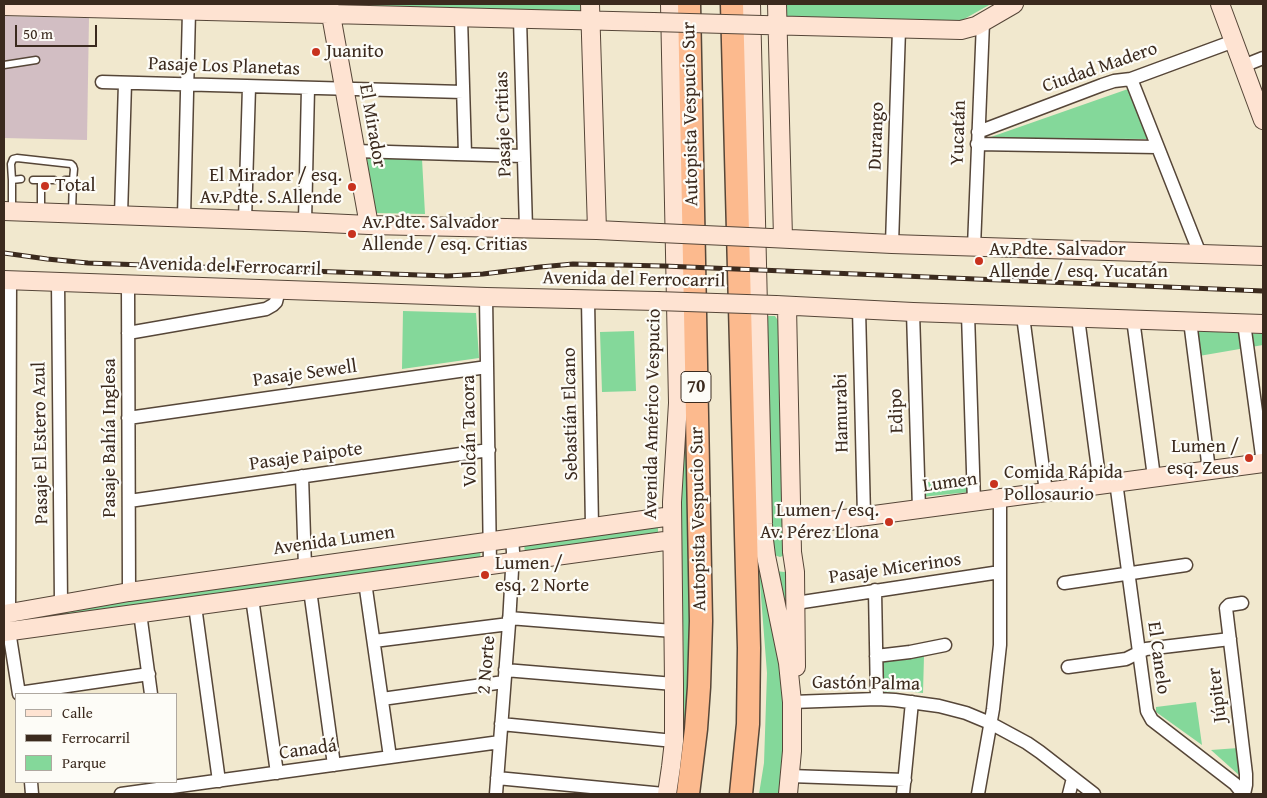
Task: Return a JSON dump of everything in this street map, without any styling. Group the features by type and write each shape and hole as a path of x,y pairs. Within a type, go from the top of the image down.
{"highway":[{"name":"Autopista Vespucio Sur","path":"688,794 696,729 701,629 689,4"},
{"path":"732,4 749,648 748,724 741,794"}],"street":[{"name":"Avenida Américo Vespucio","path":"666,794 674,741 672,489 678,381 670,4"},
{"path":"751,4 762,506 766,556 788,662 792,702 792,743 788,794"},
{"path":"776,238 770,26 777,4"},
{"path":"4,6 189,11 330,9 461,18 520,19 590,12 653,22 961,30 971,28 1014,4"},
{"path":"1220,4 1263,120"},
{"name":"El Mirador","path":"330,9 369,225"},
{"path":"184,217 189,11"},
{"path":"590,12 597,230"},
{"path":"461,18 465,154"},
{"name":"Pasaje Critias","path":"520,19 526,229"},
{"name":"Yucatán","path":"974,247 983,22"},
{"name":"Durango","path":"892,244 899,29"},
{"name":"Ciudad Madero","path":"978,138 1102,84 1131,79 1234,41"},
{"path":"1243,66 1263,58"},
{"path":"1131,79 1200,254"},
{"name":"Pasaje Los Planetas","path":"102,82 463,92"},
{"path":"121,215 125,83"},
{"path":"245,220 249,87"},
{"path":"305,222 308,88"},
{"path":"978,138 1157,147"},
{"path":"355,151 523,156"},
{"path":"8,211 369,225 597,230 892,244 1263,256"},
{"path":"7,280 7,613"},
{"name":"Avenida del Ferrocarril","path":"7,280 486,297 782,305 913,312 1263,324"},
{"name":"Pasaje El Estero Azul","path":"58,282 61,603"},
{"name":"Pasaje Bahía Inglesa","path":"128,285 129,592"},
{"path":"128,333 266,309 276,302 279,290"},
{"name":"Volcán Tacora","path":"486,297 490,564"},
{"name":"Sebastián Elcano","path":"588,300 592,526"},
{"path":"782,305 792,552 796,603 797,658 792,702"},
{"name":"Hamurabi","path":"859,309 864,516"},
{"name":"Edipo","path":"913,312 920,509"},
{"path":"968,314 974,502"},
{"path":"1023,316 1046,492"},
{"name":"El Canelo","path":"1078,318 1108,483 1128,574 1145,706 1152,720 1235,784 1244,794"},
{"path":"1133,319 1154,477"},
{"path":"1190,321 1210,470"},
{"path":"1244,323 1263,462"},
{"name":"Pasaje Sewell","path":"128,418 487,367"},
{"name":"Pasaje Paipote","path":"128,501 489,450"},
{"name":"Lumen","path":"792,526 1263,462"},
{"path":"302,476 305,567"},
{"path":"978,794 998,670 1000,645 1000,498"},
{"name":"Avenida Lumen","path":"7,613 129,592 672,516"},
{"name":"2 Norte","path":"496,794 513,562 512,538"},
{"path":"19,693 6,632 672,540"},
{"path":"766,556 772,562 780,563 788,559 792,552"},
{"path":"1064,583 1186,565"},
{"name":"Pasaje Micerinos","path":"796,603 1000,572"},
{"path":"365,582 390,757"},
{"path":"310,590 334,765"},
{"path":"875,590 877,699"},
{"path":"252,598 277,773"},
{"name":"Júpiter","path":"1242,603 1229,605 1226,608 1246,774 1244,794"},
{"path":"195,606 219,781"},
{"path":"140,613 151,693"},
{"path":"374,641 509,621 674,631"},
{"path":"1068,667 1126,659 1146,649 1230,639"},
{"path":"876,656 910,652 945,644"},
{"path":"26,693 149,674"},
{"path":"382,699 505,676 674,684"},
{"name":"Gastón Palma","path":"792,702 877,699 912,702 953,709 990,723 1014,736 1040,752 1094,794"},
{"path":"903,794 912,702"},
{"path":"501,724 674,741"},
{"name":"Canadá","path":"121,794 163,785 202,789 219,781 500,742"},
{"path":"790,776 905,780"},
{"path":"497,778 666,794"},
{"path":"1069,794 1073,778"}],"lane":[{"path":"4,65 36,60"},
{"path":"8,211 12,180 11,164 13,159 17,158 71,164 74,169 72,213"},
{"path":"12,180 21,179"},
{"path":"33,180 54,180"},
{"path":"41,180 41,212"},
{"path":"65,180 73,180"}],"shaded area":[{"path":"4,16 89,18 87,140 4,138"}],"green space":[{"path":"582,4 583,13 348,5"},
{"path":"787,4 991,4 957,23 787,21"},
{"path":"1128,89 1148,139 988,138"},
{"path":"367,159 422,159 425,214 374,213"},
{"path":"403,311 476,313 479,358 402,369"},
{"path":"767,316 775,316 781,325 785,555 780,557 774,555 772,521"},
{"path":"634,331 636,391 602,392 600,332"},
{"path":"1196,331 1263,334 1263,345 1199,356"},
{"path":"686,421 694,666 682,764 684,679 681,503"},
{"path":"968,478 970,492 921,497 920,483"},
{"path":"658,523 658,535 525,553 524,544"},
{"path":"757,545 785,696 783,794 759,794 764,763 767,673"},
{"path":"481,548 480,559 4,626 4,619"},
{"path":"776,571 789,571 791,635"},
{"path":"924,656 923,693 905,691 881,692 881,661 905,660"},
{"path":"1196,702 1202,745 1156,712 1156,707"},
{"path":"1238,748 1240,776 1211,750"}],"railway":[{"path":"4,253 88,263 447,276 573,264 664,266 1263,291"}],"place":[{"name":"Juanito","path":"316,52"},
{"name":"Total","path":"45,186"},
{"name":"El Mirador / esq. Av.Pdte. S.Allende","path":"352,187"},
{"name":"Av.Pdte. Salvador Allende / esq. Critias","path":"352,234"},
{"name":"Av.Pdte. Salvador Allende / esq. Yucatán","path":"979,261"},
{"name":"Lumen / esq. Zeus","path":"1249,458"},
{"name":"Comida Rápida Pollosaurio","path":"994,484"},
{"name":"Lumen / esq. Av. Pérez Llona","path":"889,522"},
{"name":"Lumen / esq. 2 Norte","path":"485,575"}]}
